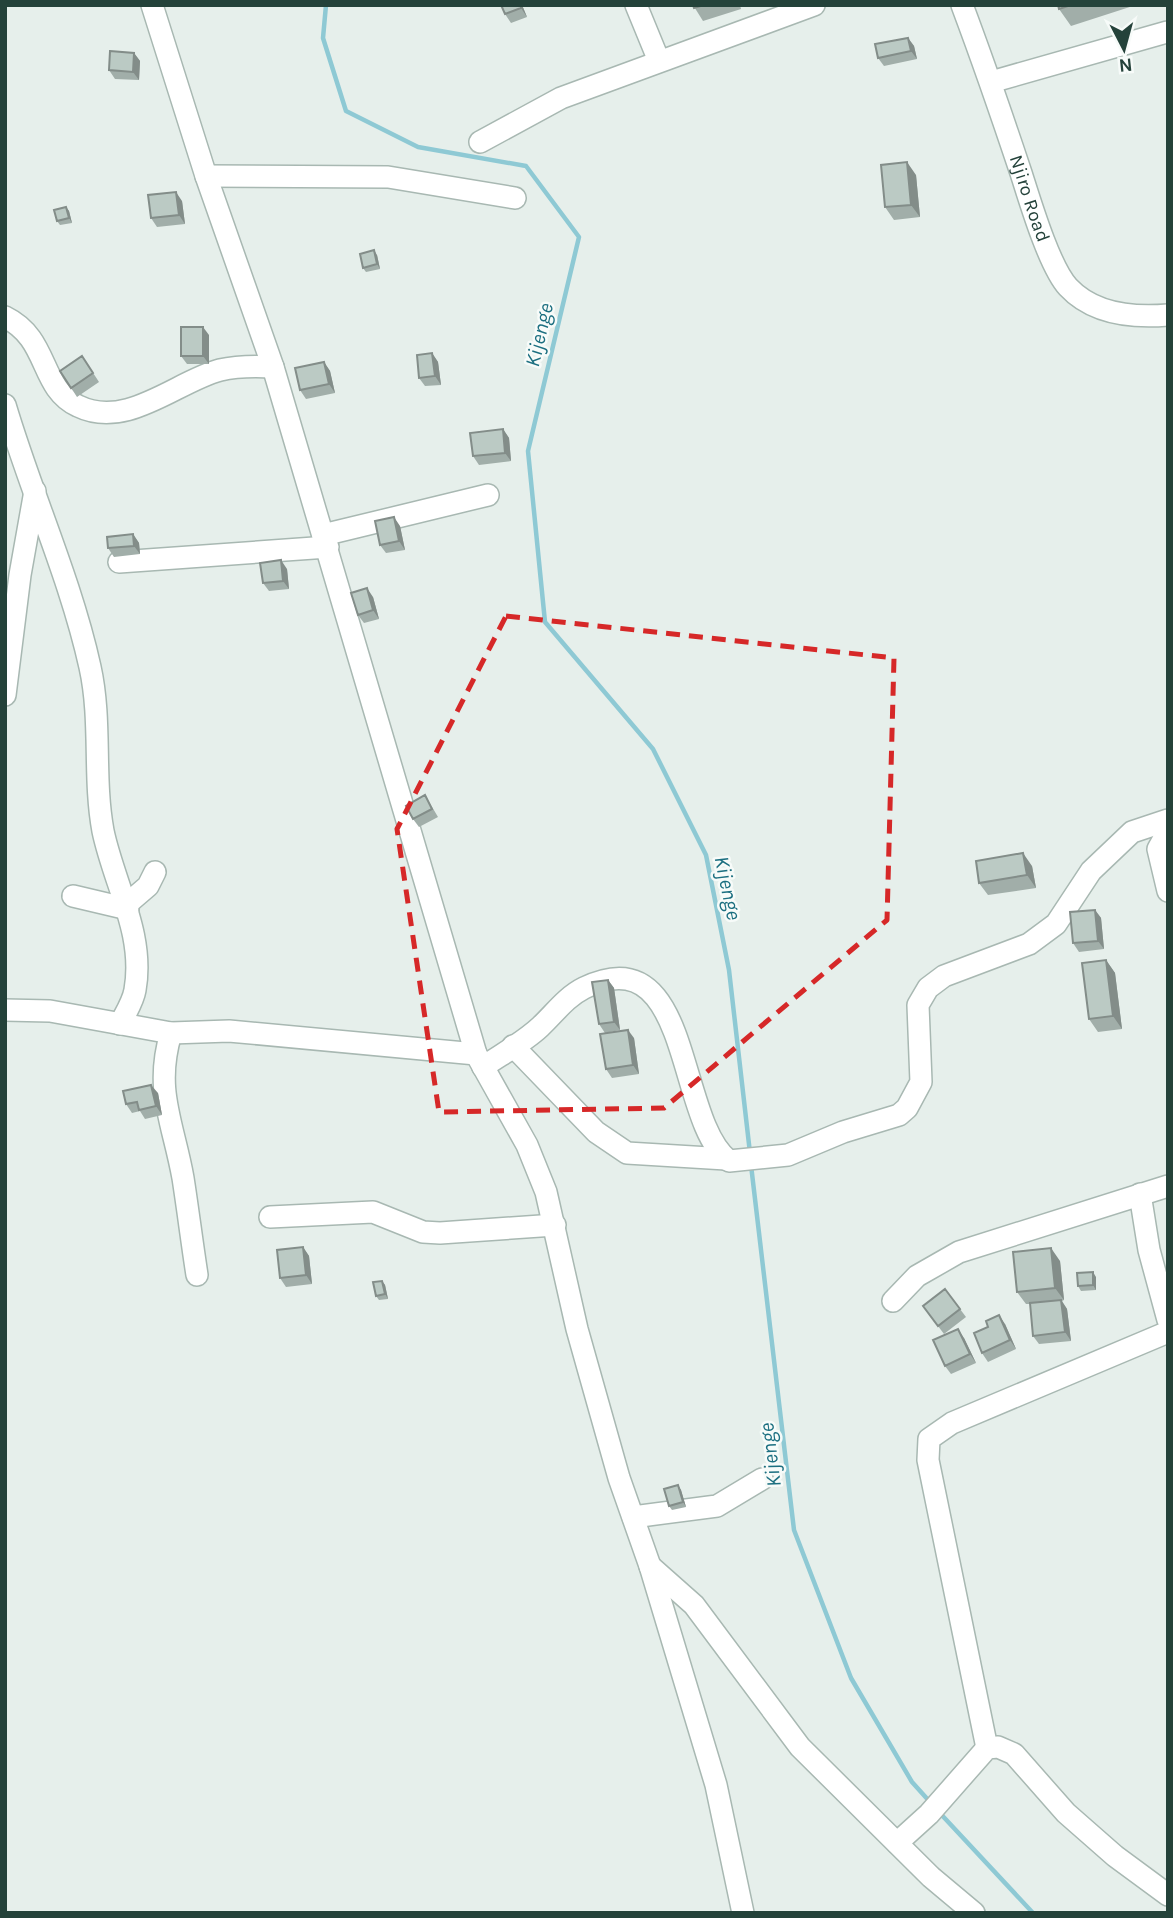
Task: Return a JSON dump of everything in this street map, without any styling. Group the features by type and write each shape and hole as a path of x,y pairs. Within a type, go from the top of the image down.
{"street":[{"path":"152,5 206,176 273,367 480,1061 527,1145 547,1192 578,1329 716,1785 743,1913"},
{"path":"636,5 659,61"},
{"path":"480,142 561,98 784,11 814,5"},
{"name":"Njiro Road","path":"962,5 991,82 1043,239 1067,287 1092,304 1114,313 1135,318 1168,315"},
{"path":"991,82 1167,32"},
{"path":"206,176 388,177 515,198"},
{"path":"5,317 27,330 47,373 62,394 78,407 97,411 129,410 155,401 219,370 273,367"},
{"path":"5,405 19,455 35,491 67,581 91,669 103,829 127,906 136,949 135,992 120,1024"},
{"path":"5,695 20,575 35,491"},
{"path":"119,562 325,541 488,495"},
{"path":"513,1046 596,1132 627,1153 729,1161 797,1152 832,1136 899,1115 912,1100 921,1082 918,1005 928,988 944,976 1029,944 1056,923 1091,871 1132,832 1168,820"},
{"path":"1168,831 1158,849 1168,891"},
{"path":"127,906 148,886 155,872"},
{"path":"73,896 127,906"},
{"path":"5,1010 50,1011 172,1033 229,1031 480,1061 513,1046 538,1029 581,989 607,979 632,979 653,996 673,1029 708,1129 729,1161"},
{"path":"172,1033 163,1062 164,1094 183,1177 197,1275"},
{"path":"893,1301 917,1276 959,1252 1168,1186"},
{"path":"1140,1194 1149,1250 1168,1320"},
{"path":"270,1217 373,1212 423,1232 440,1233 555,1225"},
{"path":"987,1748 928,1460 929,1439 952,1423 1168,1332"},
{"path":"633,1517 717,1506 762,1479"},
{"path":"650,1566 694,1605 800,1747 931,1877 974,1913"},
{"path":"897,1843 929,1814 987,1748 998,1747 1014,1754 1066,1812 1115,1856 1168,1895"}],"highlighted area":[{"path":"506,616 894,658 887,920 664,1108 439,1112 397,829"}],"building":[{"path":"501,5 520,5 521,8 505,14"},
{"path":"908,38 911,51 878,58 875,44"},
{"path":"110,51 134,53 133,72 109,70"},
{"path":"907,162 911,205 885,207 881,165"},
{"path":"176,192 179,215 151,218 148,195"},
{"path":"66,207 69,218 57,221 54,210"},
{"path":"374,250 377,264 363,268 360,254"},
{"path":"181,327 203,327 203,356 181,356"},
{"path":"432,353 435,376 419,378 417,355"},
{"path":"82,356 93,373 71,388 60,371"},
{"path":"324,362 329,384 300,390 295,368"},
{"path":"503,429 505,453 473,456 470,433"},
{"path":"394,517 399,541 380,545 375,521"},
{"path":"133,534 134,546 108,548 107,537"},
{"path":"281,560 283,581 263,583 260,563"},
{"path":"367,588 373,610 358,615 351,593"},
{"path":"425,795 432,809 413,819 406,806"},
{"path":"1023,853 1027,875 979,883 976,861"},
{"path":"1095,910 1098,941 1073,943 1070,912"},
{"path":"1106,960 1113,1016 1089,1019 1082,963"},
{"path":"608,980 614,1022 599,1024 592,982"},
{"path":"628,1030 633,1065 606,1069 600,1034"},
{"path":"151,1085 156,1106 139,1110 137,1102 126,1104 123,1091"},
{"path":"303,1247 306,1275 280,1278 277,1250"},
{"path":"1051,1248 1055,1288 1017,1292 1013,1252"},
{"path":"1093,1272 1093,1285 1078,1286 1077,1273"},
{"path":"382,1281 385,1294 376,1296 373,1282"},
{"path":"945,1289 960,1309 938,1326 923,1306"},
{"path":"1061,1300 1065,1332 1033,1336 1030,1303"},
{"path":"999,1315 1010,1340 982,1353 974,1333 988,1327 986,1321"},
{"path":"958,1329 970,1354 945,1366 933,1340"},
{"path":"678,1485 683,1502 669,1506 664,1489"}],"waterway":[{"name":"Kijenge","path":"326,5 323,38 346,111 418,147 526,166 579,237 528,451 545,622 653,749 706,855 729,970 750,1153"},
{"name":"Kijenge","path":"751,1165 794,1530 851,1678 912,1782 930,1802"},
{"name":"Kijenge","path":"938,1811 1033,1913"}]}
